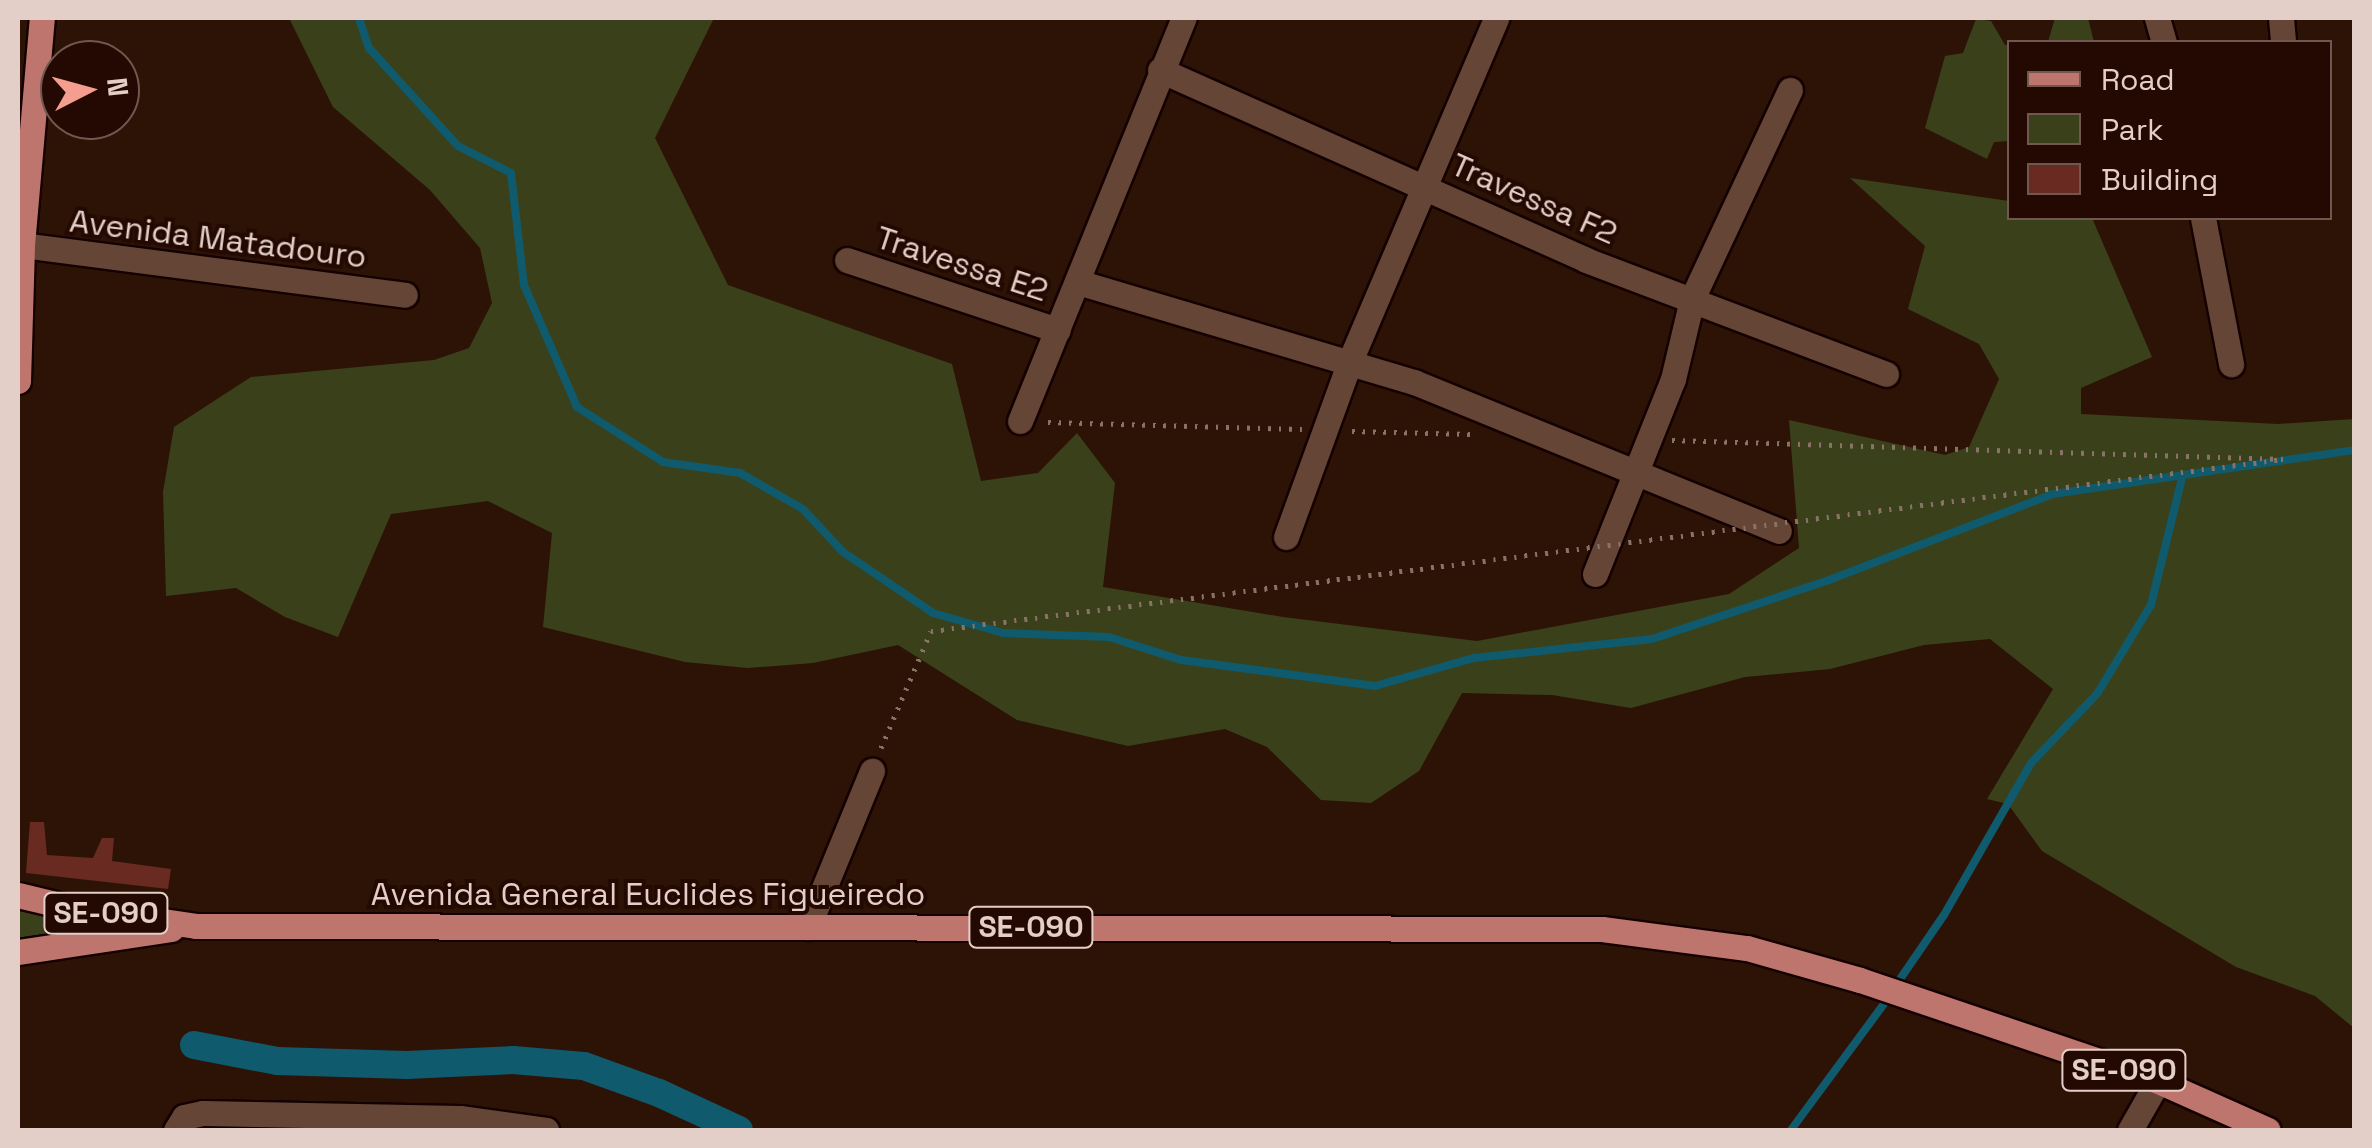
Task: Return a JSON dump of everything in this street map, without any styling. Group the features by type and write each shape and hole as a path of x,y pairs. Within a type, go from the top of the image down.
{"main road":[{"name":"Avenida Matadouro","path":"18,381 22,246 42,18"},
{"name":"Avenida General Euclides Figueiredo","path":"18,895 68,907 196,926 1602,929 1747,948 1860,980 2158,1082 2268,1130"},
{"name":"Avenida General Euclides Figueiredo","path":"18,952 196,926"}],"street":[{"path":"1020,421 1184,18"},
{"path":"1286,537 1350,360 1496,18"},
{"name":"Travessa F2","path":"1160,70 1521,232 1886,374"},
{"path":"1595,574 1673,379 1692,299 1790,90"},
{"path":"2204,220 2231,364"},
{"name":"Avenida Matadouro","path":"22,246 405,295"},
{"name":"Travessa E2","path":"847,260 1058,330"},
{"path":"1078,282 1414,382 1633,475 1779,531"},
{"path":"808,927 872,771"},
{"path":"2130,1130 2158,1082"},
{"path":"176,1130 184,1117 203,1112 546,1130"}],"path":[{"path":"872,771 931,631 2284,459"}],"green space":[{"path":"289,18 714,18 655,138 728,285 952,364 981,481 1038,473 1077,433 1115,483 1103,587 1283,617 1477,641 1729,594 1799,548 1789,420 1945,455 1969,447 1999,379 1979,344 1908,309 1925,246 1850,178 2007,201 2007,220 2093,220 2152,357 2081,388 2081,414 2278,424 2354,419 2354,1028 2315,996 2236,967 2042,851 2008,804 1987,799 2053,689 1990,639 1924,645 1830,669 1745,677 1631,708 1552,695 1462,693 1419,771 1371,803 1321,800 1267,747 1225,729 1128,746 1017,720 898,645 813,663 748,668 685,662 543,627 552,533 488,501 391,514 338,637 285,617 236,588 166,596 163,492 174,427 251,377 434,360 469,348 492,303 480,248 430,190 333,107"},
{"path":"2055,18 2088,18 2094,40 2049,40"},
{"path":"1976,19 1991,21 2007,45 2007,141 1994,142 1987,159 1925,128 1945,56 1963,53"},
{"path":"18,899 150,928 18,944"}],"building":[{"path":"30,822 44,822 47,855 93,858 102,838 114,838 112,861 171,869 168,889 26,873"}],"waterway":[{"path":"359,18 369,48 458,146 511,173 524,285 577,407 663,462 740,473 803,509 843,552 933,613 1003,633 1109,637 1181,660 1375,686 1474,658 1652,639 1829,580 2053,494 2354,450"},
{"path":"1896,985 1944,915 2031,763 2097,694 2151,605 2182,478"},
{"path":"1791,1130 1889,997"},
{"path":"194,1045 277,1061 407,1065 513,1060 584,1066 659,1093 739,1130"}]}
